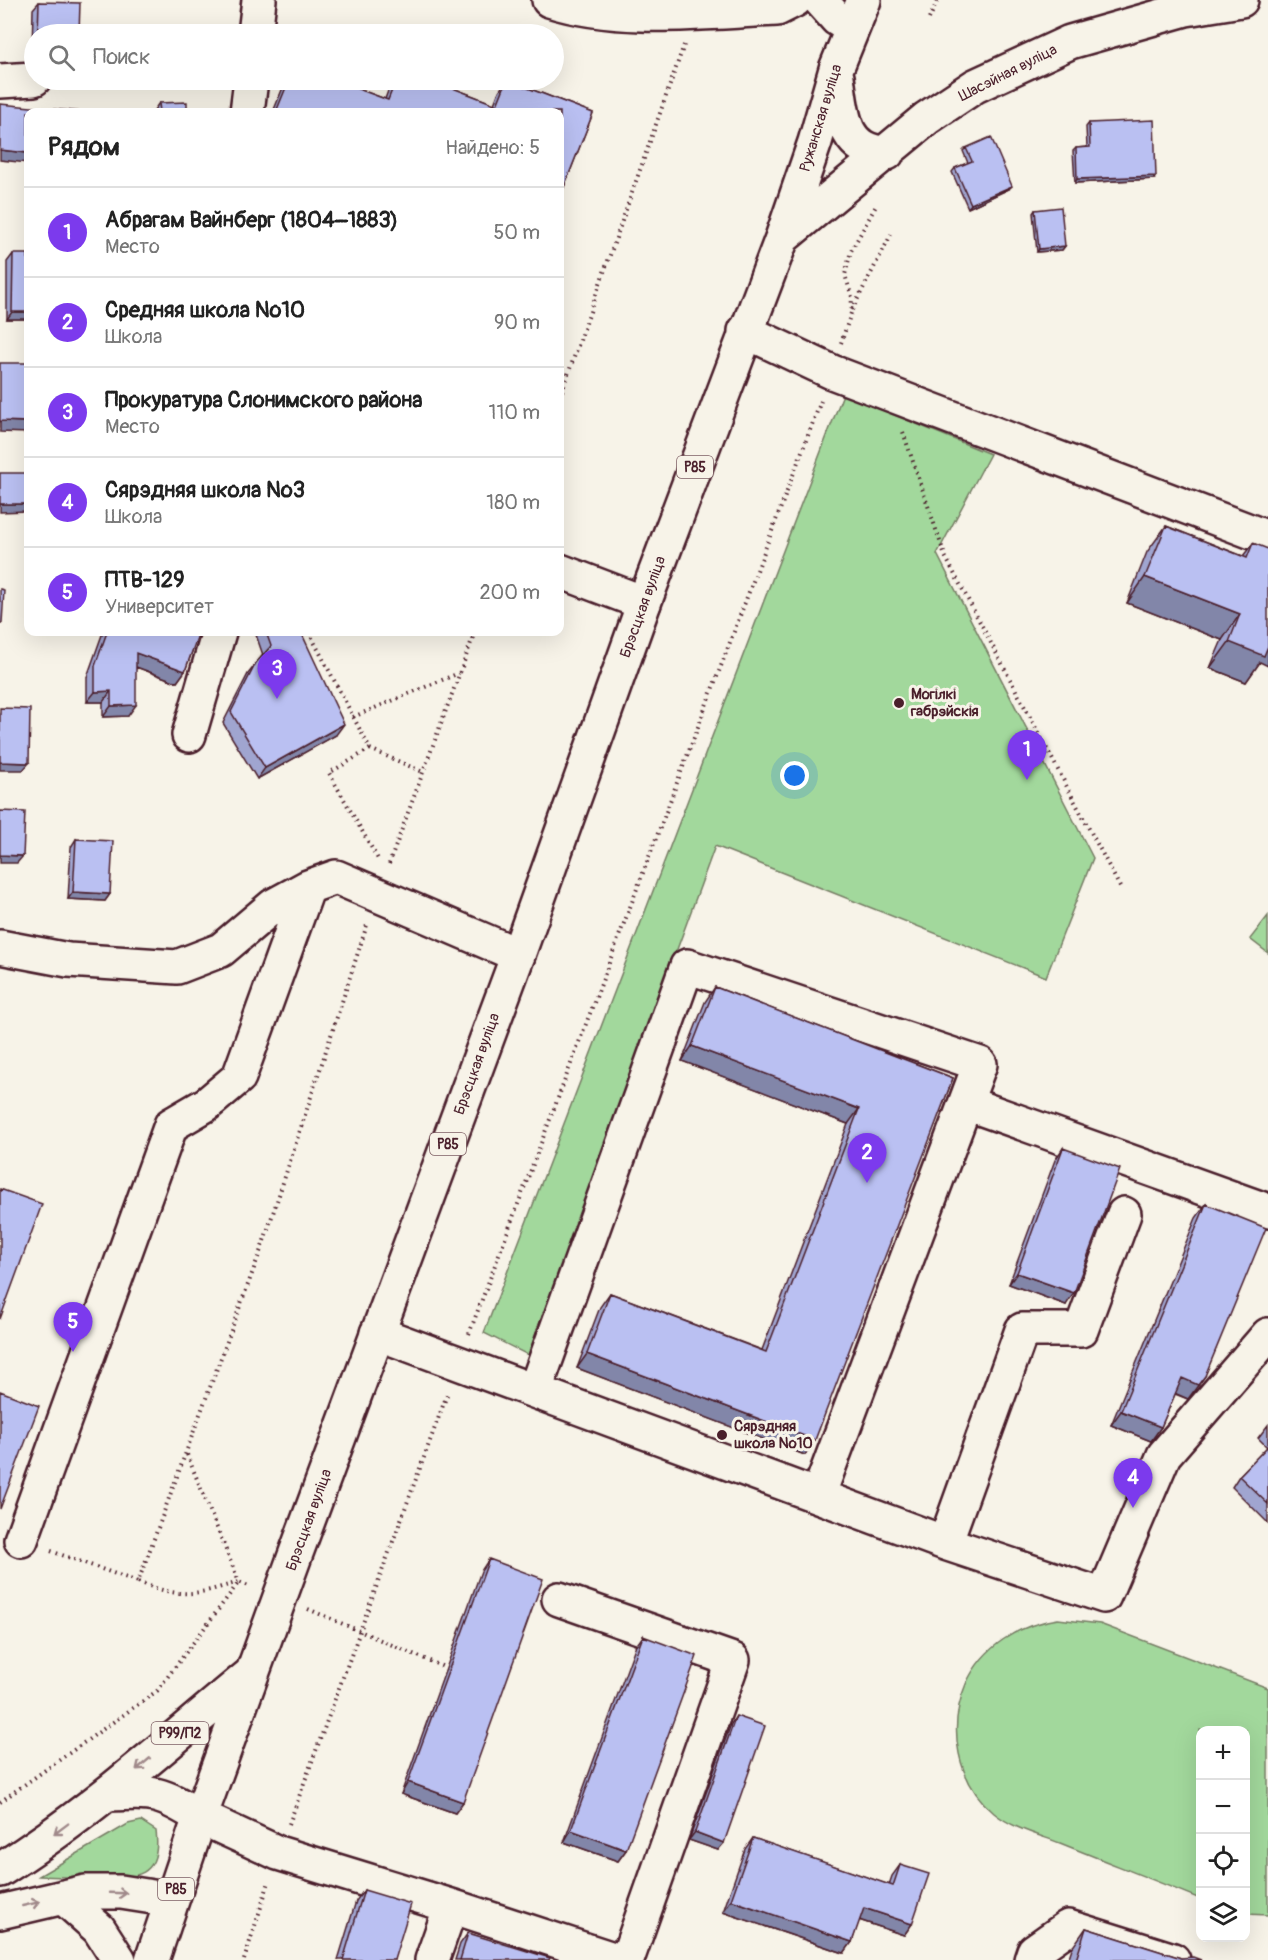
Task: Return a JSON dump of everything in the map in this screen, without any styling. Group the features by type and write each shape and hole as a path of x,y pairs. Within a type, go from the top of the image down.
{"main road":[{"path":"256,24 259,0"},
{"path":"549,0 566,5 626,13 661,13 777,9 795,0"},
{"path":"820,0 837,19 858,14"},
{"name":"Шасэйная вуліца","path":"782,238 927,118 975,86 1070,42 1186,9 1240,0"},
{"name":"Ружанская вуліца","path":"782,238 815,142 836,69 858,14"},
{"path":"836,69 843,114 849,134 858,145 866,149 887,153"},
{"path":"0,81 24,80"},
{"path":"248,108 250,90"},
{"name":"Брэсцкая вуліца","path":"152,1960 252,1673 518,955 644,603 782,238"},
{"path":"745,331 832,372 1268,538"},
{"path":"564,573 644,603"},
{"path":"189,735 218,636"},
{"path":"0,947 68,960 177,967 221,950 273,906 336,876 382,883 518,955"},
{"path":"21,1540 171,1125 207,1104 239,1077 309,887"},
{"path":"535,1390 687,966 980,1064 818,1496"},
{"path":"966,1103 1268,1211"},
{"path":"945,1543 1022,1330 1081,1330 1124,1214"},
{"path":"377,1333 945,1543 1104,1596 1164,1455 1268,1335"},
{"path":"559,1599 733,1660 627,1960"},
{"name":"Р99/П2","path":"0,1870 33,1850 108,1794 252,1673"},
{"path":"108,1794 145,1792 167,1797 200,1817 278,1853 616,1960"},
{"path":"0,1912 86,1892 121,1892 172,1900"},
{"path":"63,1897 99,1929 118,1960"},
{"path":"432,1960 451,1906"},
{"path":"1031,1960 1034,1952 1068,1927 1173,1960"}],"path":[{"path":"929,19 938,0"},
{"path":"564,386 688,36"},
{"path":"851,313 852,297 845,275 851,251 873,208 881,200"},
{"path":"244,1960 278,1853 459,1362 832,372 851,313 893,231"},
{"path":"891,394 945,556 1122,891"},
{"path":"311,636 370,749 423,772"},
{"path":"138,1582 263,1244 382,883 473,636"},
{"path":"353,717 459,673"},
{"path":"370,749 329,773 382,883"},
{"path":"186,1451 239,1582"},
{"path":"21,1540 167,1593 195,1595 239,1582 446,1668"},
{"path":"0,1802 158,1691 239,1582"}],"green space":[{"name":"Могілкі габрэйскія","path":"843,394 990,454 937,554 1093,858 1046,977 715,846 528,1355 484,1333"},
{"path":"1268,916 1268,953 1250,939"},
{"path":"1058,1619 1100,1624 1268,1688 1268,1915 1250,1914 1250,1726 1196,1726 1196,1897 1017,1827 994,1813 981,1800 971,1786 959,1753 957,1718 960,1701 973,1671 992,1648 1016,1632"},
{"path":"141,1821 156,1831 157,1847 155,1859 143,1873 111,1878 39,1876 128,1824"}],"building":[{"path":"39,2 80,3 79,24 38,24"},
{"path":"285,90 361,90 388,100 392,90 458,90 497,105 503,90 533,90 593,113 564,187 564,108 278,108"},
{"path":"187,102 187,108 160,108 159,103"},
{"path":"0,104 42,108 24,108 24,153 0,150"},
{"path":"1154,120 1156,176 1077,179 1076,148 1090,147 1089,123"},
{"path":"991,137 1012,186 971,204 955,168 972,161 966,148"},
{"path":"1061,207 1065,246 1039,249 1035,210"},
{"path":"13,254 24,254 24,312 12,312"},
{"path":"0,363 24,363 24,422 0,421"},
{"path":"0,473 24,473 24,504 0,504"},
{"path":"1166,526 1247,558 1253,543 1268,549 1268,646 1264,656 1229,642 1240,614 1145,577"},
{"path":"0,589 4,590 2,623 0,623"},
{"path":"106,636 198,636 185,671 136,653 136,705 111,706 111,691 95,692 95,666"},
{"path":"267,636 303,636 344,724 265,768 231,712 256,663 271,646"},
{"path":"0,708 30,709 29,763 0,762"},
{"path":"0,811 25,812 23,856 0,855"},
{"path":"76,839 113,841 110,894 73,892"},
{"path":"715,987 953,1078 815,1440 587,1354 610,1293 766,1352 859,1109 692,1046"},
{"path":"1063,1148 1120,1169 1074,1293 1017,1273"},
{"path":"0,1189 42,1204 0,1319"},
{"path":"1206,1204 1266,1228 1205,1376 1198,1385 1182,1378 1161,1427 1121,1411"},
{"path":"0,1391 39,1406 0,1509"},
{"path":"1268,1446 1268,1504 1239,1476"},
{"path":"489,1559 543,1579 463,1802 408,1782"},
{"path":"643,1636 697,1656 626,1850 571,1830"},
{"path":"736,1716 765,1726 724,1843 695,1832"},
{"path":"753,1838 893,1886 900,1865 929,1874 912,1924 864,1908 852,1942 731,1900"},
{"path":"364,1890 411,1904 394,1960 343,1960"},
{"path":"1086,1928 1181,1958 1193,1957 1201,1960 1076,1960"},
{"path":"468,1933 550,1958 549,1960 460,1960"}],"place":[{"name":"Прокуратура Слонимского района","path":"277,699"},
{"name":"Могілкі габрэйскія","path":"899,703"},
{"name":"Абрагам Вайнберг (1804–1883)","path":"1027,780"},
{"name":"Средняя школа №10","path":"867,1183"},
{"name":"ПТВ-129","path":"73,1352"},
{"name":"Сярэдняя школа №10","path":"722,1435"},
{"name":"Сярэдняя школа №3","path":"1133,1508"}]}
